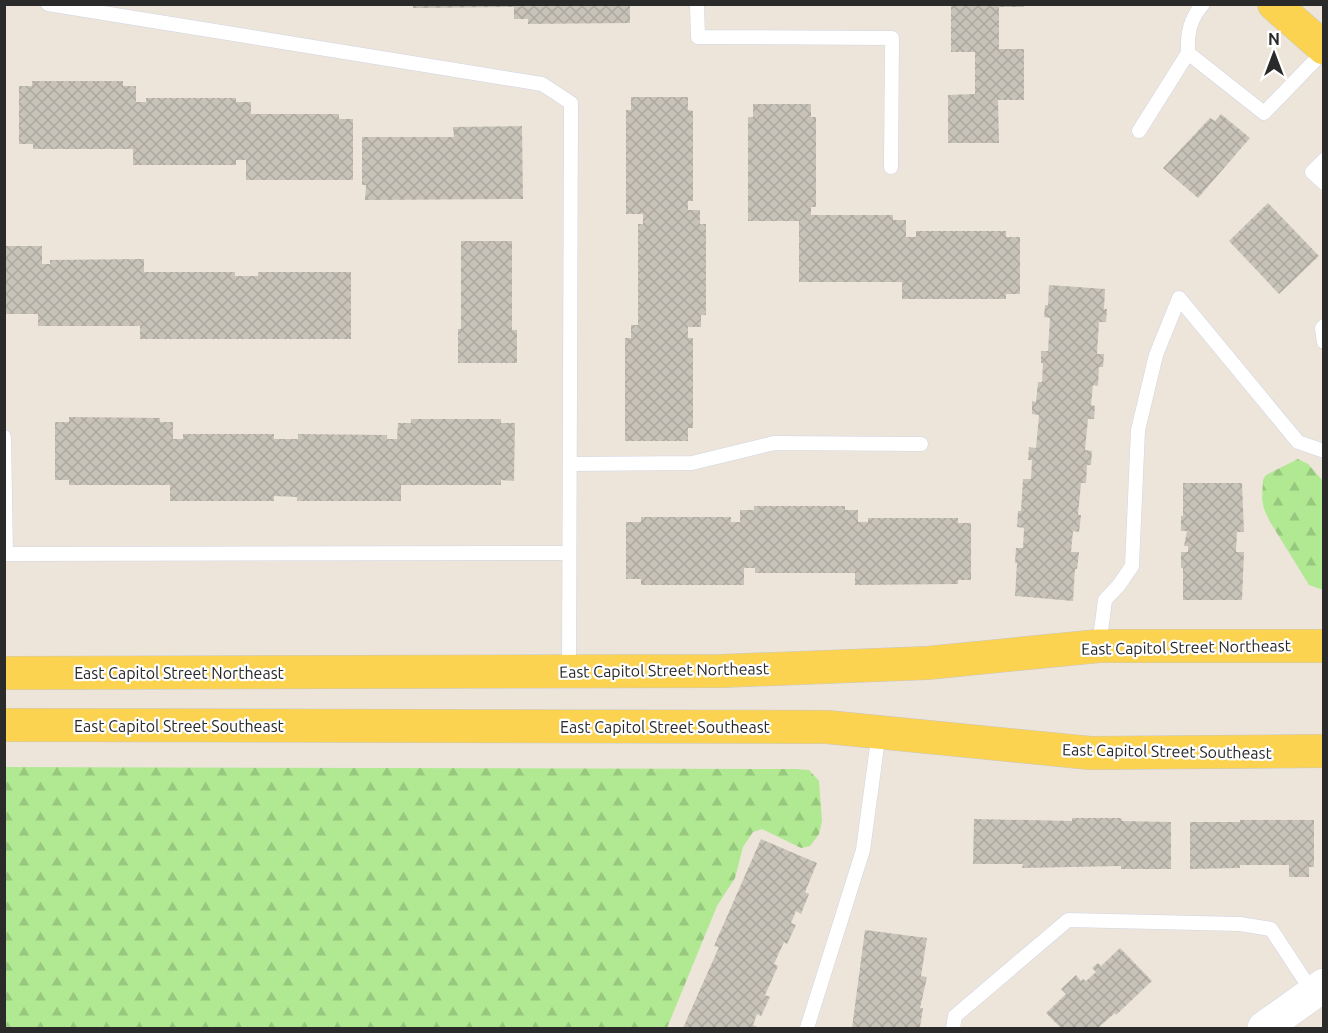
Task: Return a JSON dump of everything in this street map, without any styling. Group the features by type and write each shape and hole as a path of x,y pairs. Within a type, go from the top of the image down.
{"main road":[{"path":"1275,5 1323,49"},
{"name":"East Capitol Street Northeast","path":"4,673 722,671 927,663 1099,646 1323,646"},
{"name":"East Capitol Street Southeast","path":"4,725 827,727 1090,753 1323,752"},
{"path":"1264,1029 1318,989"}],"lane":[{"path":"48,4 542,84 571,103 569,672"},
{"path":"697,4 698,37 892,38 891,167"},
{"path":"1139,131 1188,53 1187,35 1194,15 1203,4"},
{"path":"1188,53 1264,113 1323,49"},
{"path":"1323,160 1312,172 1323,183"},
{"path":"1099,646 1105,600 1132,566 1138,430 1156,356 1179,298 1298,442 1323,451"},
{"path":"1323,326 1323,342"},
{"path":"4,437 5,554 569,553"},
{"path":"570,464 692,463 774,443 921,444"},
{"path":"807,1029 863,850 879,732"},
{"path":"953,1029 955,1016 1068,920 1240,924 1271,929 1318,989"}],"green space":[{"path":"1298,459 1308,464 1323,481 1323,590 1309,585 1269,520 1262,499 1263,480 1266,475"},
{"path":"5,767 796,769 809,770 819,781 822,821 819,834 810,846 801,848 762,829 753,832 743,847 735,878 717,906 667,1028 5,1028"}],"building":[{"path":"413,4 630,4 630,23 528,24 528,19 514,19 514,7 413,8"},
{"path":"951,4 1024,4 1024,7 999,7 999,49 1024,49 1024,100 998,100 999,143 948,143 948,95 975,94 975,52 951,52"},
{"path":"32,81 123,81 123,86 136,86 136,102 146,102 146,98 236,98 236,102 251,102 251,114 339,114 339,119 353,119 353,180 246,180 246,160 236,160 236,165 133,165 133,149 33,149 33,144 19,144 19,86 32,86"},
{"path":"631,97 688,97 688,110 693,111 693,201 688,201 688,210 700,210 700,224 706,224 706,315 701,315 701,327 688,327 688,338 693,338 693,428 688,428 688,441 625,441 625,338 631,338 631,325 638,325 638,224 643,224 643,214 626,214 626,110 631,110"},
{"path":"753,104 811,104 811,117 816,117 816,207 811,207 811,215 893,215 893,220 906,220 906,237 916,237 916,231 1006,231 1006,237 1020,237 1020,294 1006,294 1006,299 902,299 902,282 799,282 799,221 748,221 748,117 753,117"},
{"path":"1221,114 1250,138 1198,198 1163,168 1210,118 1215,121"},
{"path":"522,126 523,199 365,200 366,185 362,185 362,137 454,137 453,127"},
{"path":"1268,203 1319,256 1279,294 1229,241"},
{"path":"461,241 512,241 512,330 517,330 517,363 458,363 458,329 461,329"},
{"path":"4,246 42,246 42,264 50,264 50,260 144,259 144,272 235,272 235,276 258,276 258,272 351,272 351,339 140,339 140,326 38,326 38,314 4,314"},
{"path":"1049,285 1105,289 1104,309 1107,309 1106,322 1099,322 1097,354 1104,354 1103,367 1099,367 1098,386 1093,385 1091,405 1095,406 1094,419 1088,419 1085,450 1092,451 1091,465 1087,465 1086,483 1081,483 1079,532 1073,531 1071,552 1079,552 1077,569 1075,569 1073,601 1015,596 1016,548 1023,548 1024,528 1017,527 1018,511 1021,511 1023,479 1031,479 1032,460 1028,460 1029,447 1036,448 1039,415 1032,414 1032,401 1036,402 1038,382 1042,382 1041,351 1048,351 1050,318 1044,317 1045,305 1048,305"},
{"path":"69,417 160,418 160,422 173,422 173,439 183,439 183,434 274,434 274,439 298,439 298,434 387,435 387,439 397,439 398,423 411,423 411,419 501,419 501,423 515,423 514,481 501,480 501,485 401,485 401,501 297,501 297,497 274,496 274,501 170,501 170,485 69,485 69,480 55,480 55,422 69,422"},
{"path":"1183,483 1242,483 1244,532 1237,532 1236,552 1244,552 1242,600 1183,600 1181,552 1188,552 1188,546 1184,546 1187,531 1181,531"},
{"path":"754,506 845,506 845,510 858,510 858,522 868,522 868,518 958,518 958,523 971,523 971,580 958,580 958,584 855,585 855,573 755,573 755,568 744,568 744,585 641,585 641,579 626,579 626,522 641,522 641,517 731,517 731,522 740,522 740,510 754,510"},
{"path":"1072,818 1121,818 1122,821 1171,822 1171,869 1121,869 1121,866 1022,868 1023,864 973,864 974,819 1072,821"},
{"path":"1240,820 1314,820 1314,867 1309,867 1309,877 1289,877 1289,865 1240,865 1240,868 1190,869 1190,822 1240,822"},
{"path":"761,839 817,863 805,892 809,894 801,914 796,911 791,923 796,925 787,944 784,942 774,964 778,966 765,995 770,997 761,1016 757,1014 753,1025 756,1028 683,1028 719,947 714,946"},
{"path":"865,930 927,938 921,976 927,977 920,1008 923,1008 920,1027 852,1028"},
{"path":"1120,948 1152,981 1116,1015 1115,1013 1098,1028 1061,1028 1046,1013 1066,994 1061,989 1076,975 1081,981 1083,979 1086,981 1096,972 1092,968 1098,963 1101,966"}]}
